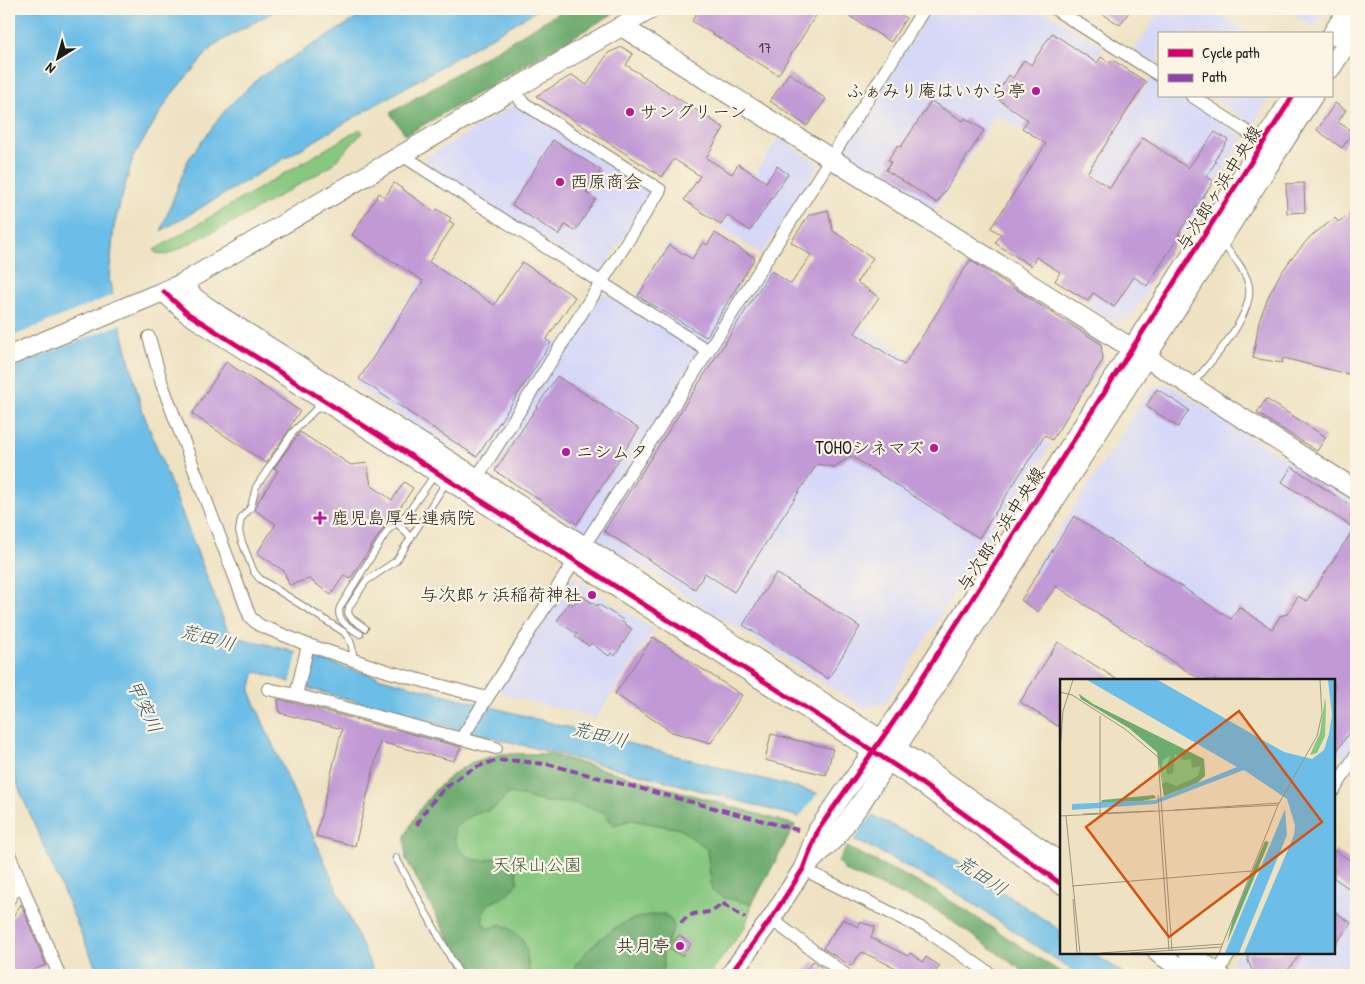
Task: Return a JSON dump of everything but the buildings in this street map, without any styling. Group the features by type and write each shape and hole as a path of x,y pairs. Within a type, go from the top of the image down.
{"street":[{"path":"9,356 172,288 651,9"},
{"path":"463,736 924,9"},
{"path":"1055,9 1158,74"},
{"path":"1332,34 1348,9"},
{"path":"621,26 1356,490"},
{"path":"1332,66 1356,29"},
{"path":"471,486 660,190 522,102 513,89"},
{"path":"1195,98 1271,147"},
{"name":"与次郎ヶ浜中央線","path":"1271,147 1292,98"},
{"name":"与次郎ヶ浜中央線","path":"803,869 836,838 861,803 885,750 1271,147 1311,98"},
{"path":"402,155 708,351"},
{"path":"172,288 196,299 442,477 471,486"},
{"path":"149,337 162,384 250,617 258,624 307,648 353,660 485,701"},
{"path":"336,399 885,750 1060,883"},
{"path":"296,693 307,648"},
{"path":"268,689 296,693 463,736 496,748"},
{"path":"885,750 923,766 1060,863"},
{"name":"与次郎ヶ浜中央線","path":"730,975 803,869 818,830 845,793 885,750"},
{"path":"1335,788 1356,755"},
{"path":"9,854 59,975"},
{"path":"803,869 927,931 992,975"},
{"path":"9,899 20,881"},
{"path":"771,918 846,975"},
{"path":"1159,954 1190,975"},
{"path":"1189,954 1219,974 1229,954"}],"lane":[{"path":"1191,385 1227,343 1248,302 1249,284 1242,268 1214,237"},
{"path":"336,399 316,409 293,432 256,487 251,506 241,519 239,530 254,572 260,579 344,632 351,640 353,660"},
{"path":"360,634 346,625 341,618 338,610 343,600 388,530 407,514 442,477"},
{"path":"365,628 350,618 348,613 349,607 366,581 396,561 411,538 442,477"},
{"path":"397,523 411,538"},
{"path":"396,858 460,975"}],"shaded area":[{"path":"932,9 1042,9 1104,48 1041,143 996,114 935,210 848,155 845,148"},
{"path":"1161,9 1211,9 1247,32 1158,32 1158,64 1135,50"},
{"path":"1284,9 1327,9 1314,28"},
{"path":"1151,78 1158,82 1158,98 1183,98 1244,137 1184,232 1091,173"},
{"path":"1212,98 1270,98 1253,125"},
{"path":"517,104 649,189 650,194 602,271 596,273 425,164 425,158"},
{"path":"778,138 816,162 817,168 762,254 721,228"},
{"path":"669,243 749,294 767,267 1051,445 986,543 885,704 863,708 354,385 432,263 567,348 601,295 607,294 629,307"},
{"path":"1113,265 1149,288 1130,319 1114,322 1088,306"},
{"path":"1167,384 1356,504 1356,740 1345,758 1335,752 1335,679 1199,679 1033,571 1151,388"},
{"path":"571,576 654,630 596,718 502,694 500,688"},
{"path":"1335,881 1356,895 1356,975 1245,975 1234,967 1232,962 1237,954 1335,954"}],"green space":[{"path":"565,9 621,9 406,135 390,113"},
{"path":"360,129 363,132 331,166 241,218 166,255 156,253 154,250"},
{"name":"天保山公園","path":"501,754 550,754 795,825 752,904 745,927 709,975 468,975 406,859 405,836 418,812 436,789 456,772 473,762"},
{"path":"501,754 550,754 795,825 752,904 725,898 712,891 707,849 680,829 631,820 614,825 603,812 575,803 545,802 509,793 497,806 487,811 477,812 455,827 454,833 456,843 466,856 477,860 484,860 505,854 515,862 518,882 508,894 485,909 482,921 488,929 501,924 516,933 524,942 531,975 468,975 406,859 405,836 418,812 436,789 456,772 473,762"},
{"path":"847,847 937,892 1065,975 1029,975 933,908 845,871 838,861"},
{"path":"665,914 671,920 674,927 663,952 663,968 660,975 576,975 575,965 593,945 614,929 638,918"}],"water":[{"path":"9,9 278,9 214,45 171,95 133,157 114,226 109,279 141,407 227,629 238,638 267,644 381,678 817,793 877,818 936,847 1060,930 1060,954 1094,954 1126,975 1079,975 960,895 872,848 799,817 647,776 454,728 318,691 258,672 254,674 250,691 375,975 99,975 9,765"},
{"path":"372,9 539,9 161,231 188,160 226,109 260,77"}],"pier":[{"path":"115,294 122,324 9,368 9,338"},
{"path":"298,650 315,655 307,690 290,685"},
{"path":"819,792 873,814 853,841 798,819"}],"marked path":[{"path":"417,825 430,804 461,776 485,764 509,760 547,764 798,830"},
{"path":"681,923 691,915 711,911 722,903 745,918"}],"cycle path":[{"path":"730,975 771,919 803,869 818,830 899,714 1292,98"},
{"path":"164,292 187,313 914,778 1060,883"}],"place":[{"name":"ふぁみり庵はいから亭","path":"1036,91"},
{"name":"サングリーン","path":"630,112"},
{"name":"西原商会","path":"560,182"},
{"name":"TOHOシネマズ","path":"934,448"},
{"name":"ニシムタ","path":"566,452"},
{"name":"鹿児島厚生連病院","path":"320,518"},
{"name":"与次郎ヶ浜稲荷神社","path":"592,595"},
{"name":"共月亭","path":"680,946"}],"water label":[{"name":"荒田川","path":"208,637"},
{"name":"甲突川","path":"145,706"},
{"name":"荒田川","path":"600,734"},
{"name":"荒田川","path":"982,875"}]}
